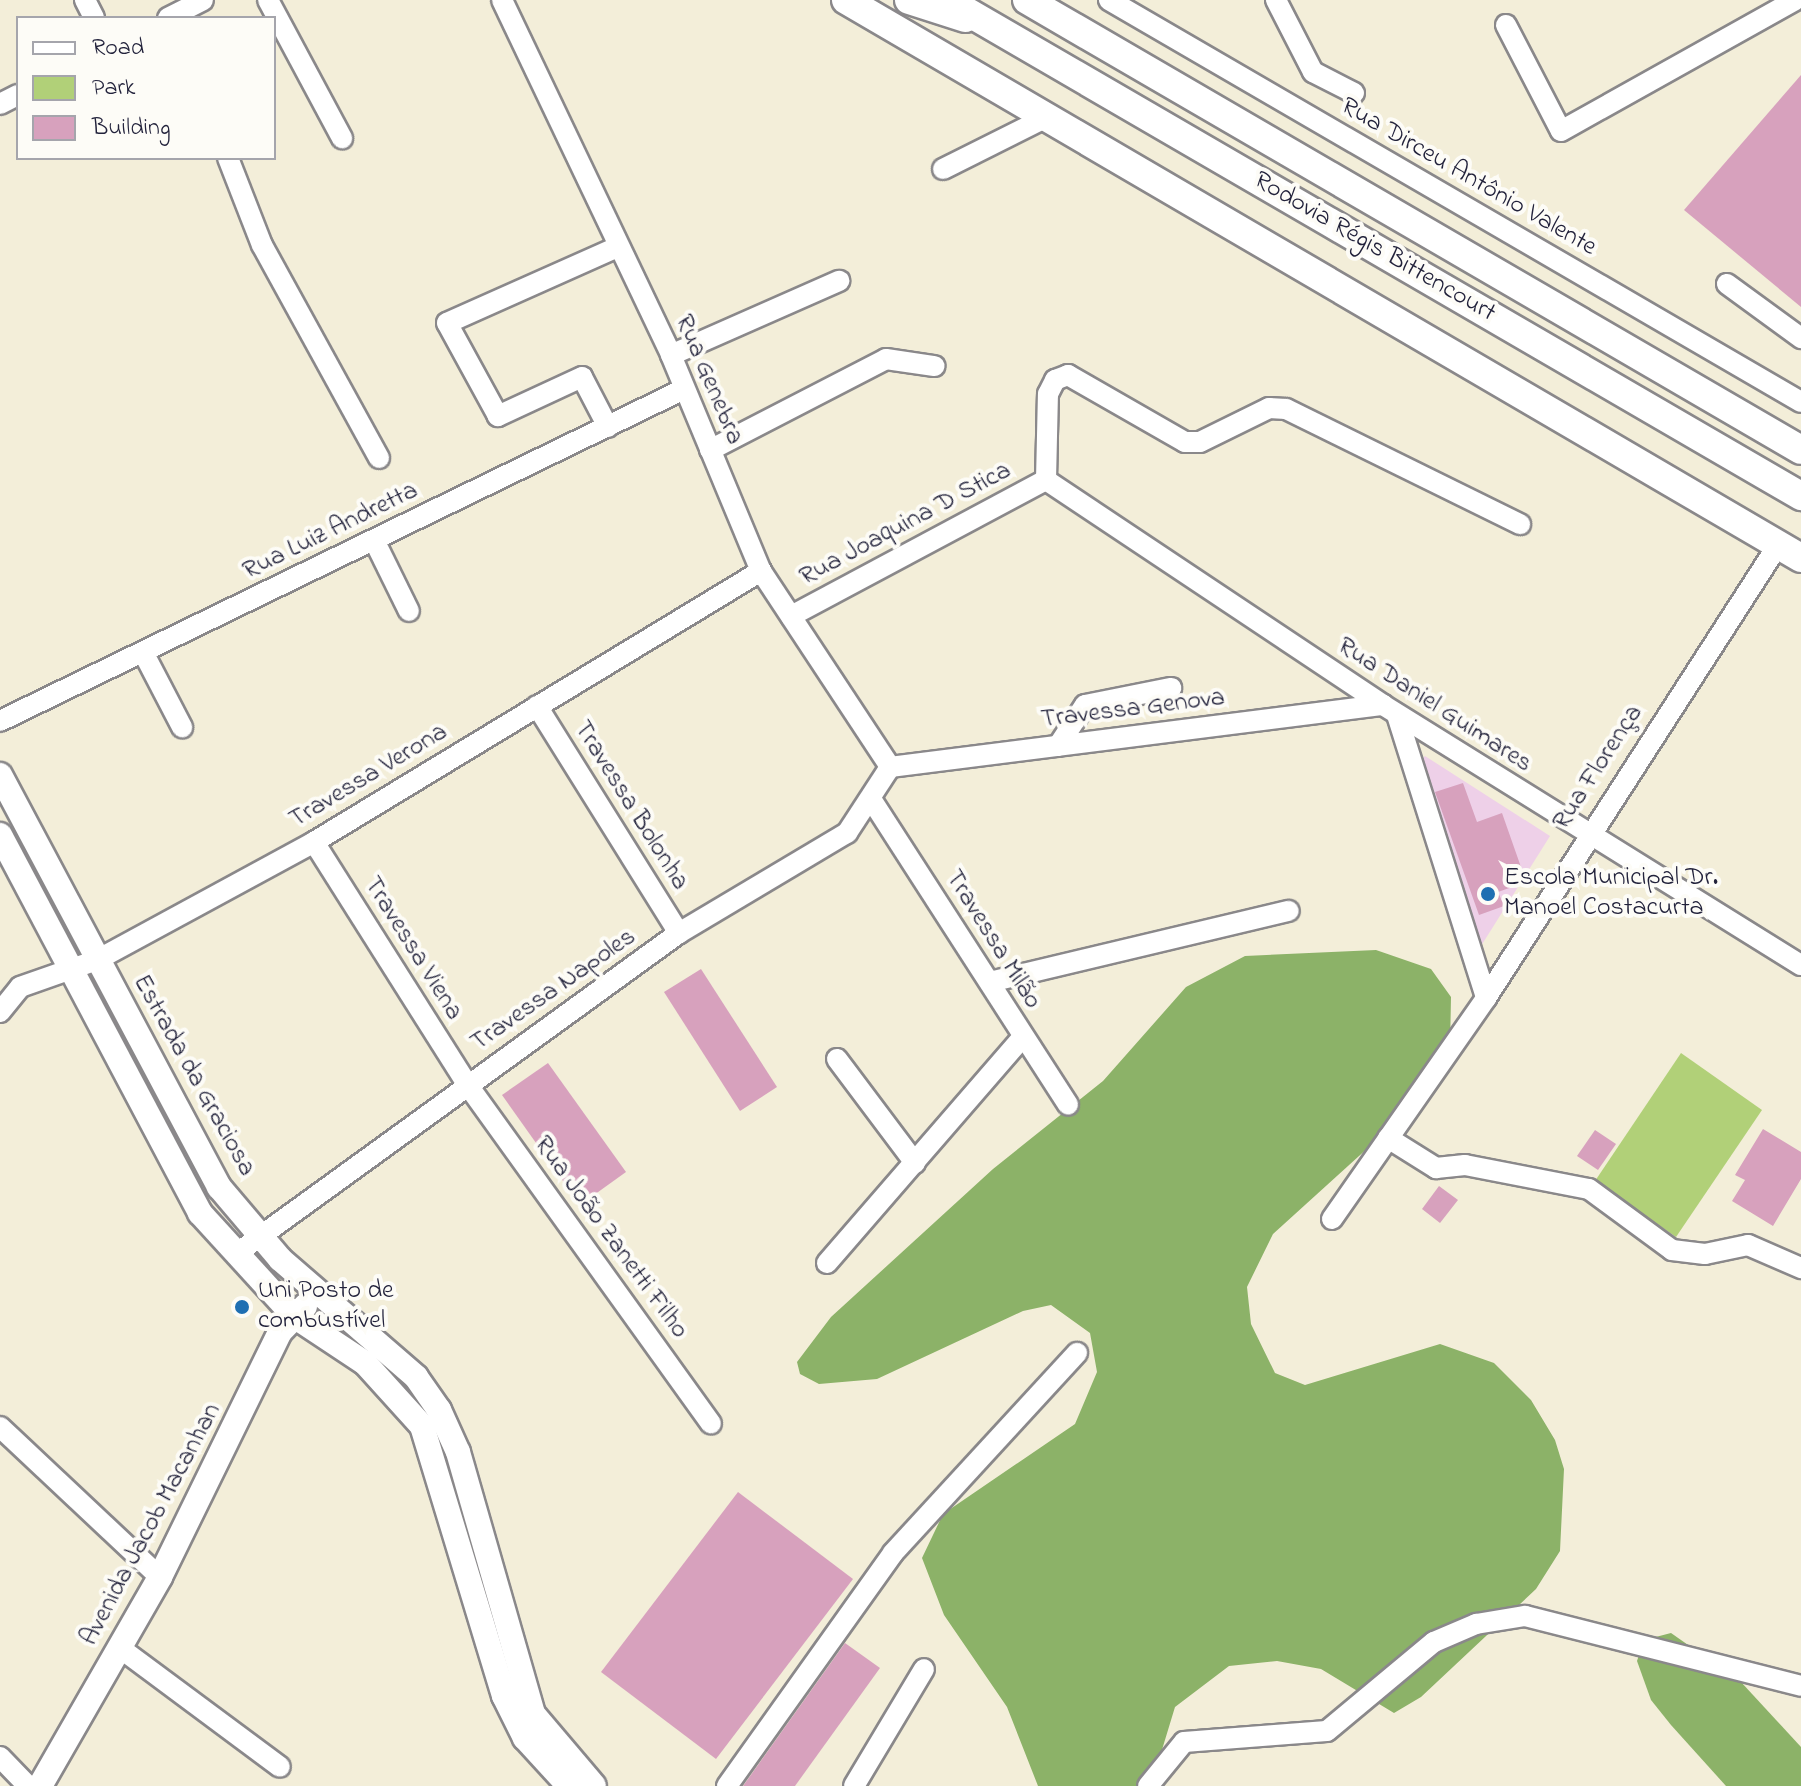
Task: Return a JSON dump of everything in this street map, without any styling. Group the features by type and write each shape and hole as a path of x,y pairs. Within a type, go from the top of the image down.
{"highway":[{"path":"846,0 1789,552"},
{"path":"909,0 996,28"},
{"name":"Rodovia Régis Bittencourt","path":"947,0 1801,496"},
{"name":"Rodovia Régis Bittencourt","path":"1027,0 1801,450"}],"main road":[{"name":"Estrada da Graciosa","path":"0,775 197,1150 259,1235 318,1295 416,1377 439,1410 458,1452 533,1714 594,1786"},
{"path":"0,835 66,968 184,1187 236,1254 294,1316 365,1363 422,1426 504,1696 525,1738 569,1786"},
{"name":"Avenida Jacob Macanhan","path":"40,1786 160,1577 294,1316 318,1295"}],"street":[{"path":"172,16 203,0"},
{"path":"268,0 342,138"},
{"name":"Rua Genebra","path":"502,0 671,355 761,571 890,767"},
{"name":"Rua Dirceu Antônio Valente","path":"1109,0 1801,402"},
{"path":"1276,0 1313,72 1354,93"},
{"path":"1506,25 1561,131 1795,0"},
{"path":"943,169 1047,117"},
{"path":"229,160 262,245 379,458"},
{"path":"608,427 582,377 498,416 447,323 618,247"},
{"path":"671,355 839,281"},
{"path":"1727,284 1801,338"},
{"path":"710,450 886,359 934,366"},
{"path":"1046,480 1055,380 1084,379 1185,442 1200,442 1269,408 1286,409 1520,524"},
{"name":"Rua Luiz Andretta","path":"0,721 684,389"},
{"name":"Rua Joaquina D Stica","path":"791,616 1046,480"},
{"name":"Rua Daniel Guimares","path":"1046,480 1390,710 1801,965"},
{"path":"374,540 409,611"},
{"name":"Rua Florença","path":"1332,1219 1486,998 1586,833 1789,552"},
{"name":"Travessa Verona","path":"0,1012 20,987 66,968 97,960 314,842 761,571"},
{"path":"143,652 182,727"},
{"path":"1058,746 1085,705 1171,688"},
{"name":"Travessa Bolonha","path":"537,706 679,933"},
{"path":"1390,710 1486,998"},
{"name":"Travessa Genova","path":"890,767 1390,710"},
{"name":"Travessa Napoles","path":"236,1254 679,933 847,833 873,802 890,767"},
{"name":"Travessa Milão","path":"873,802 990,982 1021,1039 1068,1105"},
{"name":"Travessa Viena","path":"314,842 467,1084"},
{"path":"990,982 1289,911"},
{"path":"827,1263 1021,1039"},
{"path":"837,1059 915,1163"},
{"name":"Rua João Zanetti Filho","path":"467,1084 711,1423"},
{"path":"1388,1138 1436,1168 1465,1165 1589,1189 1672,1250 1705,1254 1748,1245 1801,1268"},
{"path":"727,1786 893,1553 1077,1353"},
{"path":"0,1427 160,1577"},
{"path":"1148,1786 1184,1742 1327,1731 1434,1642 1476,1624 1525,1616 1801,1686"},
{"path":"120,1648 280,1767"},
{"path":"854,1786 924,1669"},
{"path":"0,1757 28,1786"}],"shaded area":[{"name":"Escola Municipal Dr. Manoel Costacurta","path":"1425,756 1550,836 1481,946 1475,945 1419,762"}],"green space":[{"path":"1376,950 1431,969 1451,997 1450,1049 1391,1127 1273,1234 1247,1287 1251,1324 1275,1373 1305,1385 1440,1344 1494,1363 1531,1400 1555,1440 1564,1469 1560,1551 1536,1589 1421,1697 1394,1713 1321,1669 1277,1661 1229,1666 1175,1707 1151,1786 1038,1786 1007,1707 944,1615 922,1558 943,1514 1075,1424 1097,1372 1090,1333 1051,1305 1023,1311 877,1379 819,1384 800,1374 797,1362 831,1317 993,1169 1103,1081 1186,987 1245,956"},
{"path":"1681,1053 1762,1110 1676,1237 1595,1181"},
{"path":"1671,1633 1741,1682 1801,1747 1801,1786 1726,1786 1671,1725 1651,1700 1637,1661 1644,1640"}],"building":[{"path":"1801,75 1801,307 1684,210"},
{"path":"1463,783 1477,822 1502,813 1522,870 1508,875 1512,887 1498,892 1504,906 1479,915 1435,792"},
{"path":"701,969 777,1087 740,1111 664,992"},
{"path":"548,1063 626,1172 580,1205 502,1095"},
{"path":"1763,1129 1801,1152 1801,1179 1773,1226 1732,1201 1745,1180 1735,1175"},
{"path":"1595,1130 1616,1144 1598,1170 1577,1156"},
{"path":"1439,1186 1458,1200 1440,1223 1422,1209"},
{"path":"738,1492 853,1579 716,1759 601,1672"},
{"path":"845,1643 880,1668 795,1786 743,1786"}],"place":[{"name":"Escola Municipal Dr. Manoel Costacurta","path":"1488,894"},
{"name":"Uni Posto de combustível","path":"242,1307"}]}
